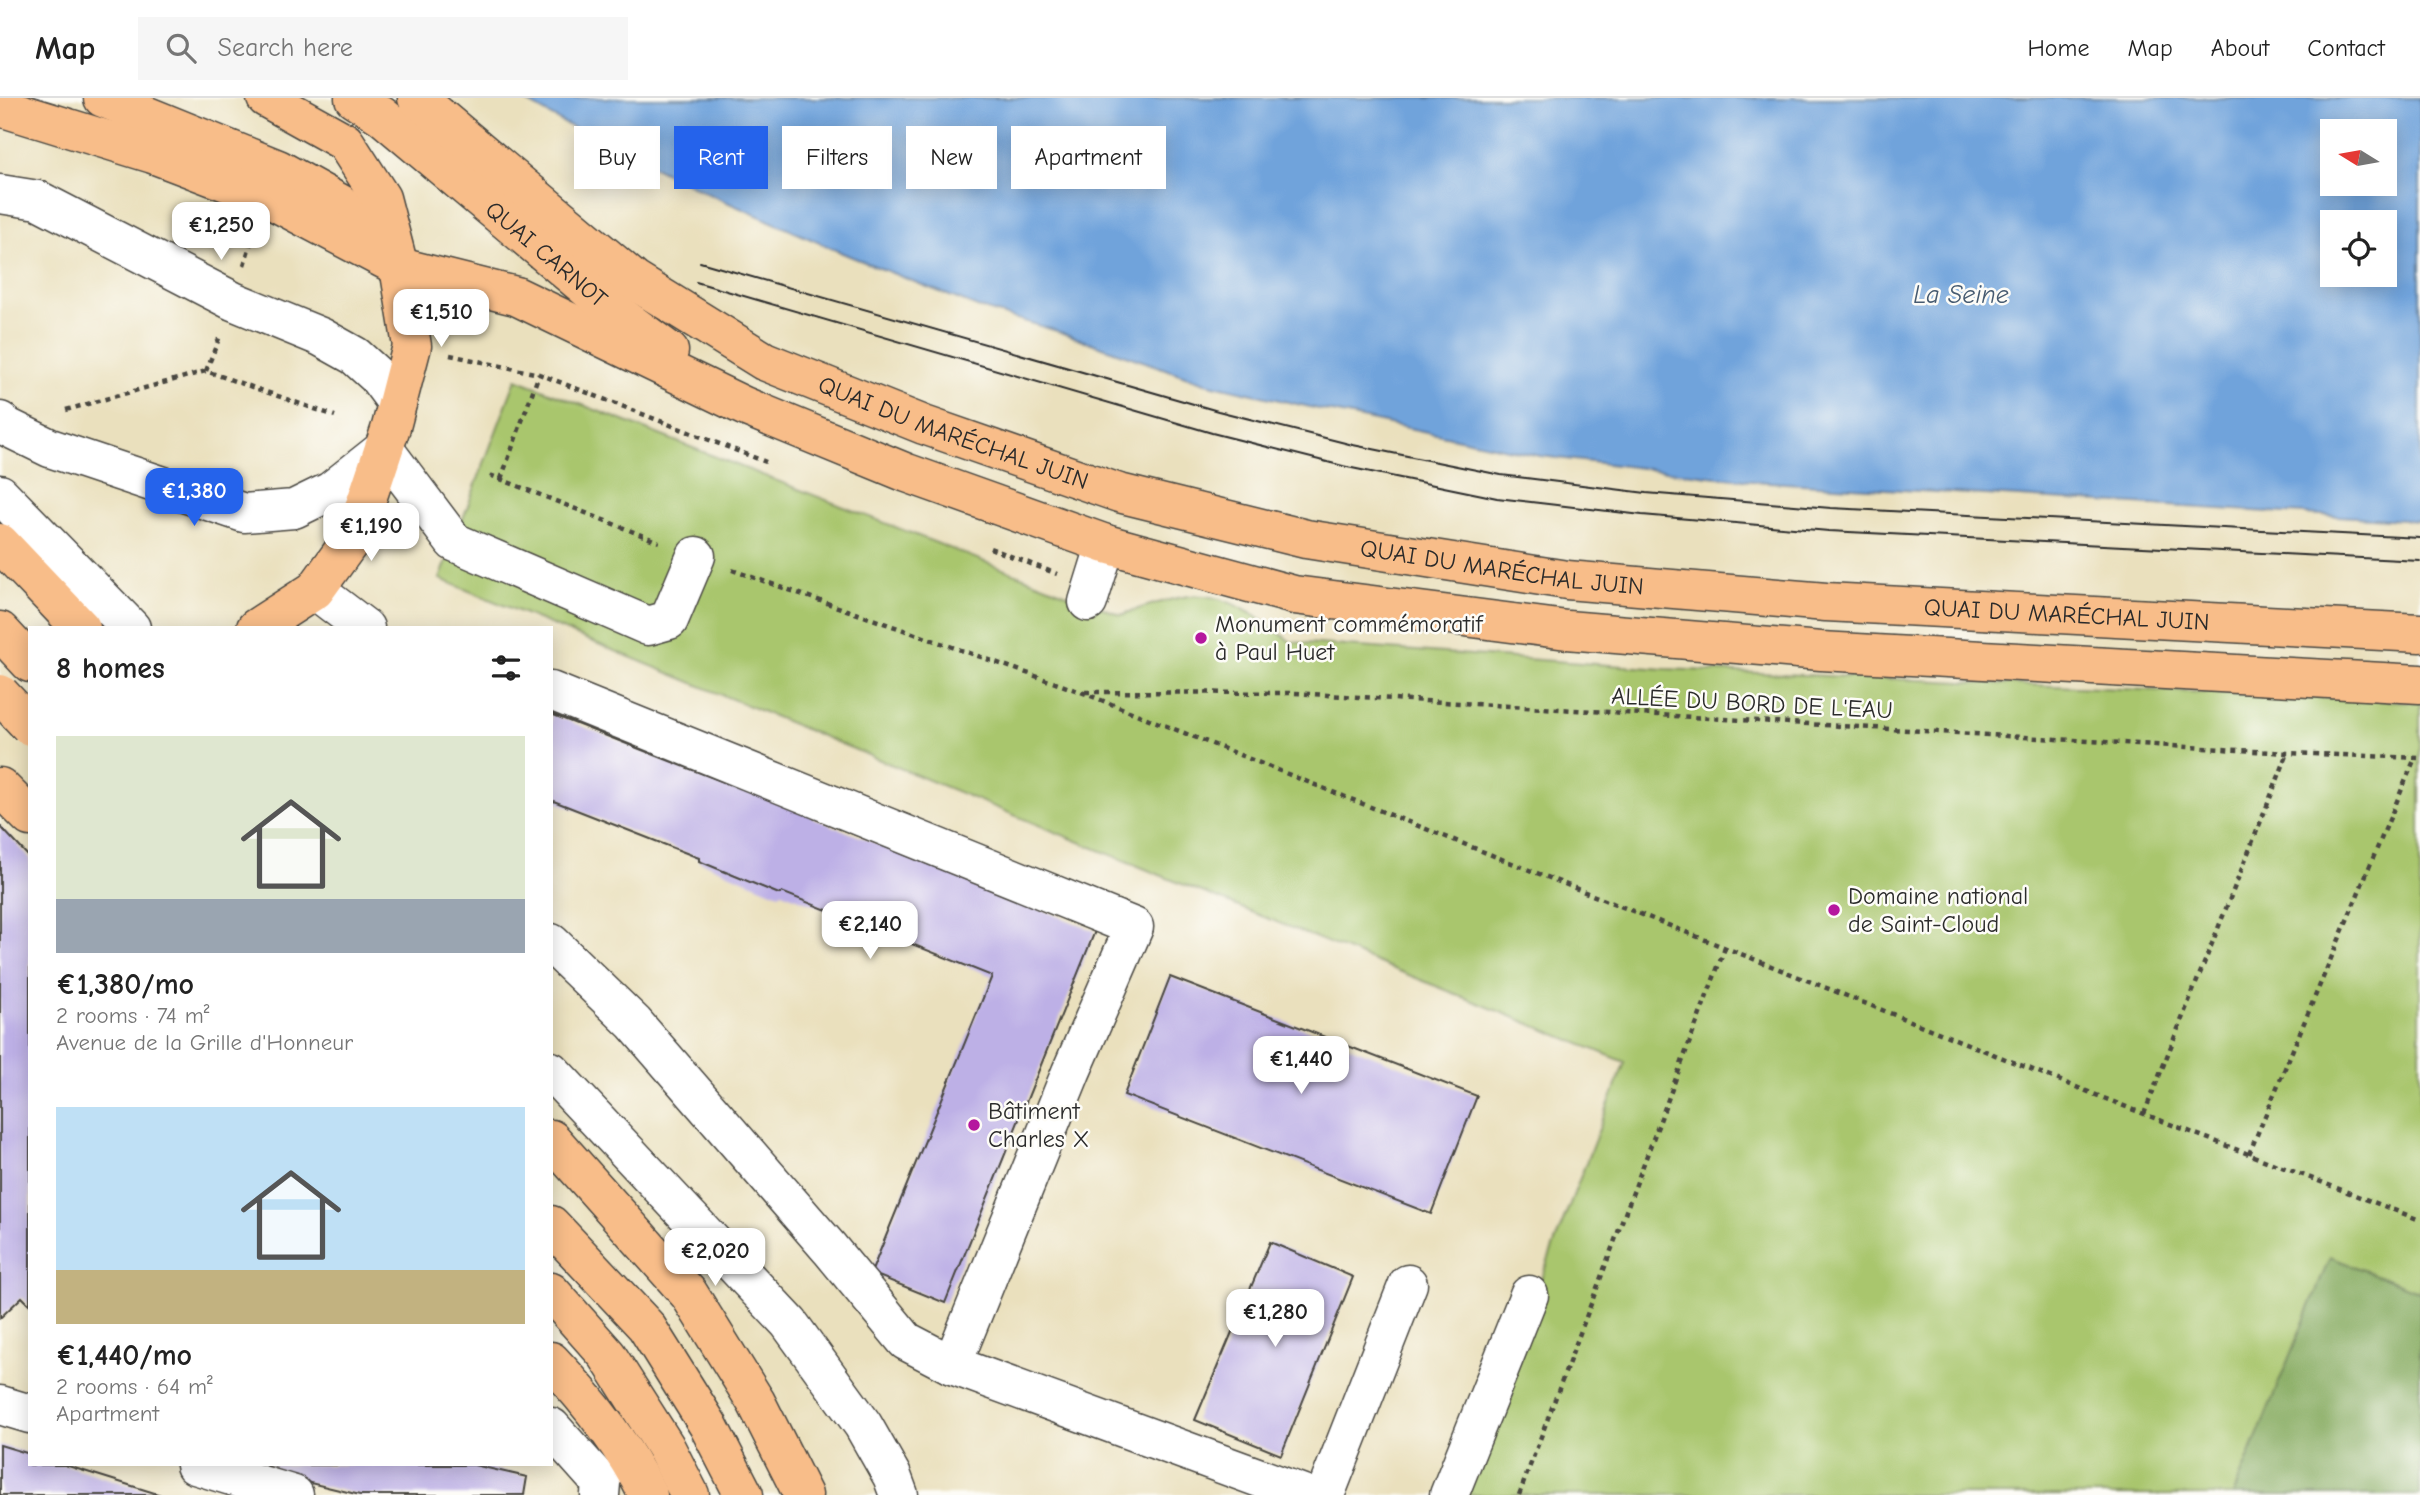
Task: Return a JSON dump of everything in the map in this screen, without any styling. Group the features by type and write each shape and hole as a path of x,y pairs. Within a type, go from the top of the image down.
{"main road":[{"path":"103,98 278,169 341,204 399,267"},
{"path":"259,626 315,590 349,543 384,449 412,346 399,267 380,198 345,142 266,98"},
{"name":"QUAI CARNOT","path":"355,98 382,116 614,311 744,406"},
{"name":"QUAI CARNOT","path":"418,98 635,281"},
{"path":"0,107 153,153 266,197 399,267 516,296 744,406"},
{"name":"QUAI DU MARÉCHAL JUIN","path":"635,281 764,361 924,425 1119,493 1306,539 1567,580 1771,597 2420,633"},
{"name":"QUAI DU MARÉCHAL JUIN","path":"744,406 907,473 1106,544 1294,594 1567,630 1835,652 2420,684"},
{"path":"0,543 79,626"},
{"path":"0,581 51,626"},
{"path":"0,631 28,661"},
{"path":"0,694 28,724"},
{"path":"0,786 28,815"},
{"path":"553,1141 689,1294 756,1402 803,1495"},
{"path":"553,1227 646,1326 708,1425 744,1495"},
{"path":"553,1294 607,1355 665,1446 690,1495"},
{"path":"553,1363 571,1382 632,1463 648,1495"}],"street":[{"path":"0,194 38,200 233,301 321,337 355,356 377,376 397,403"},
{"path":"3,424 50,448 244,513 294,509 331,491 384,449 454,542 648,626 669,620 696,556"},
{"path":"0,494 129,626"},
{"path":"1091,595 1106,544"},
{"path":"315,590 362,626"},
{"path":"553,692 1134,927 1071,1072 952,1365"},
{"path":"553,945 634,1023 906,1341 952,1365 1306,1495"},
{"path":"553,1074 789,1323 863,1425 892,1476 899,1495"},
{"path":"1325,1495 1408,1284"},
{"path":"1449,1495 1529,1295"},
{"path":"0,1405 28,1413"},
{"path":"553,1429 601,1483 600,1495"},
{"path":"198,1466 294,1495"}],"path":[{"path":"412,346 539,374 771,464"},
{"path":"3,424 206,371 335,416"},
{"path":"501,479 539,374"},
{"path":"491,475 696,556 1081,692 2144,1114 2420,1220"},
{"path":"977,544 1091,595"},
{"name":"ALLÉE DU BORD DE L'EAU","path":"1081,692 1294,693 2288,753 2417,758"},
{"path":"2144,1114 2288,753"},
{"path":"2249,1154 2417,758"},
{"path":"1519,1495 1725,948"}],"green space":[{"name":"Domaine national de Saint-Cloud","path":"516,379 1121,615 1172,599 1203,596 1217,598 1244,609 1291,642 1665,669 2420,702 2420,1495 1457,1495 1625,1062 1172,880 440,579"},
{"path":"2330,1257 2420,1292 2420,1495 2233,1495"}],"water":[{"name":"La Seine","path":"520,98 2420,98 2420,521 1752,481 1540,456 1323,410 1205,383 1057,331 980,308 847,255 699,189 768,189 768,126 674,126 674,177 660,170 660,126 574,128"}],"building":[{"name":"Bâtiment Charles X","path":"553,715 728,784 731,782 811,814 813,818 1095,931 945,1303 871,1273 992,976 782,892 779,894 699,861 699,858 553,801"},
{"path":"0,826 28,856 28,1303 22,1297 0,1318"},
{"path":"1170,977 1477,1096 1431,1214 1124,1095"},
{"path":"1270,1242 1353,1277 1281,1455 1195,1420"},
{"path":"0,1445 28,1453 28,1466 68,1466 161,1495 0,1495"},
{"path":"240,1466 478,1466 527,1477 524,1495 360,1495"}],"tram line":[{"path":"700,262 1218,411 1353,445 1501,475 1646,493 1831,508 2420,538"},
{"path":"696,282 1212,433 1347,467 1497,498 1642,515 1829,531 2420,561"}],"place":[{"name":"Monument commémoratif à Paul Huet","path":"1201,638"},
{"name":"Domaine national de Saint-Cloud","path":"1834,910"},
{"name":"Bâtiment Charles X","path":"974,1125"}]}
